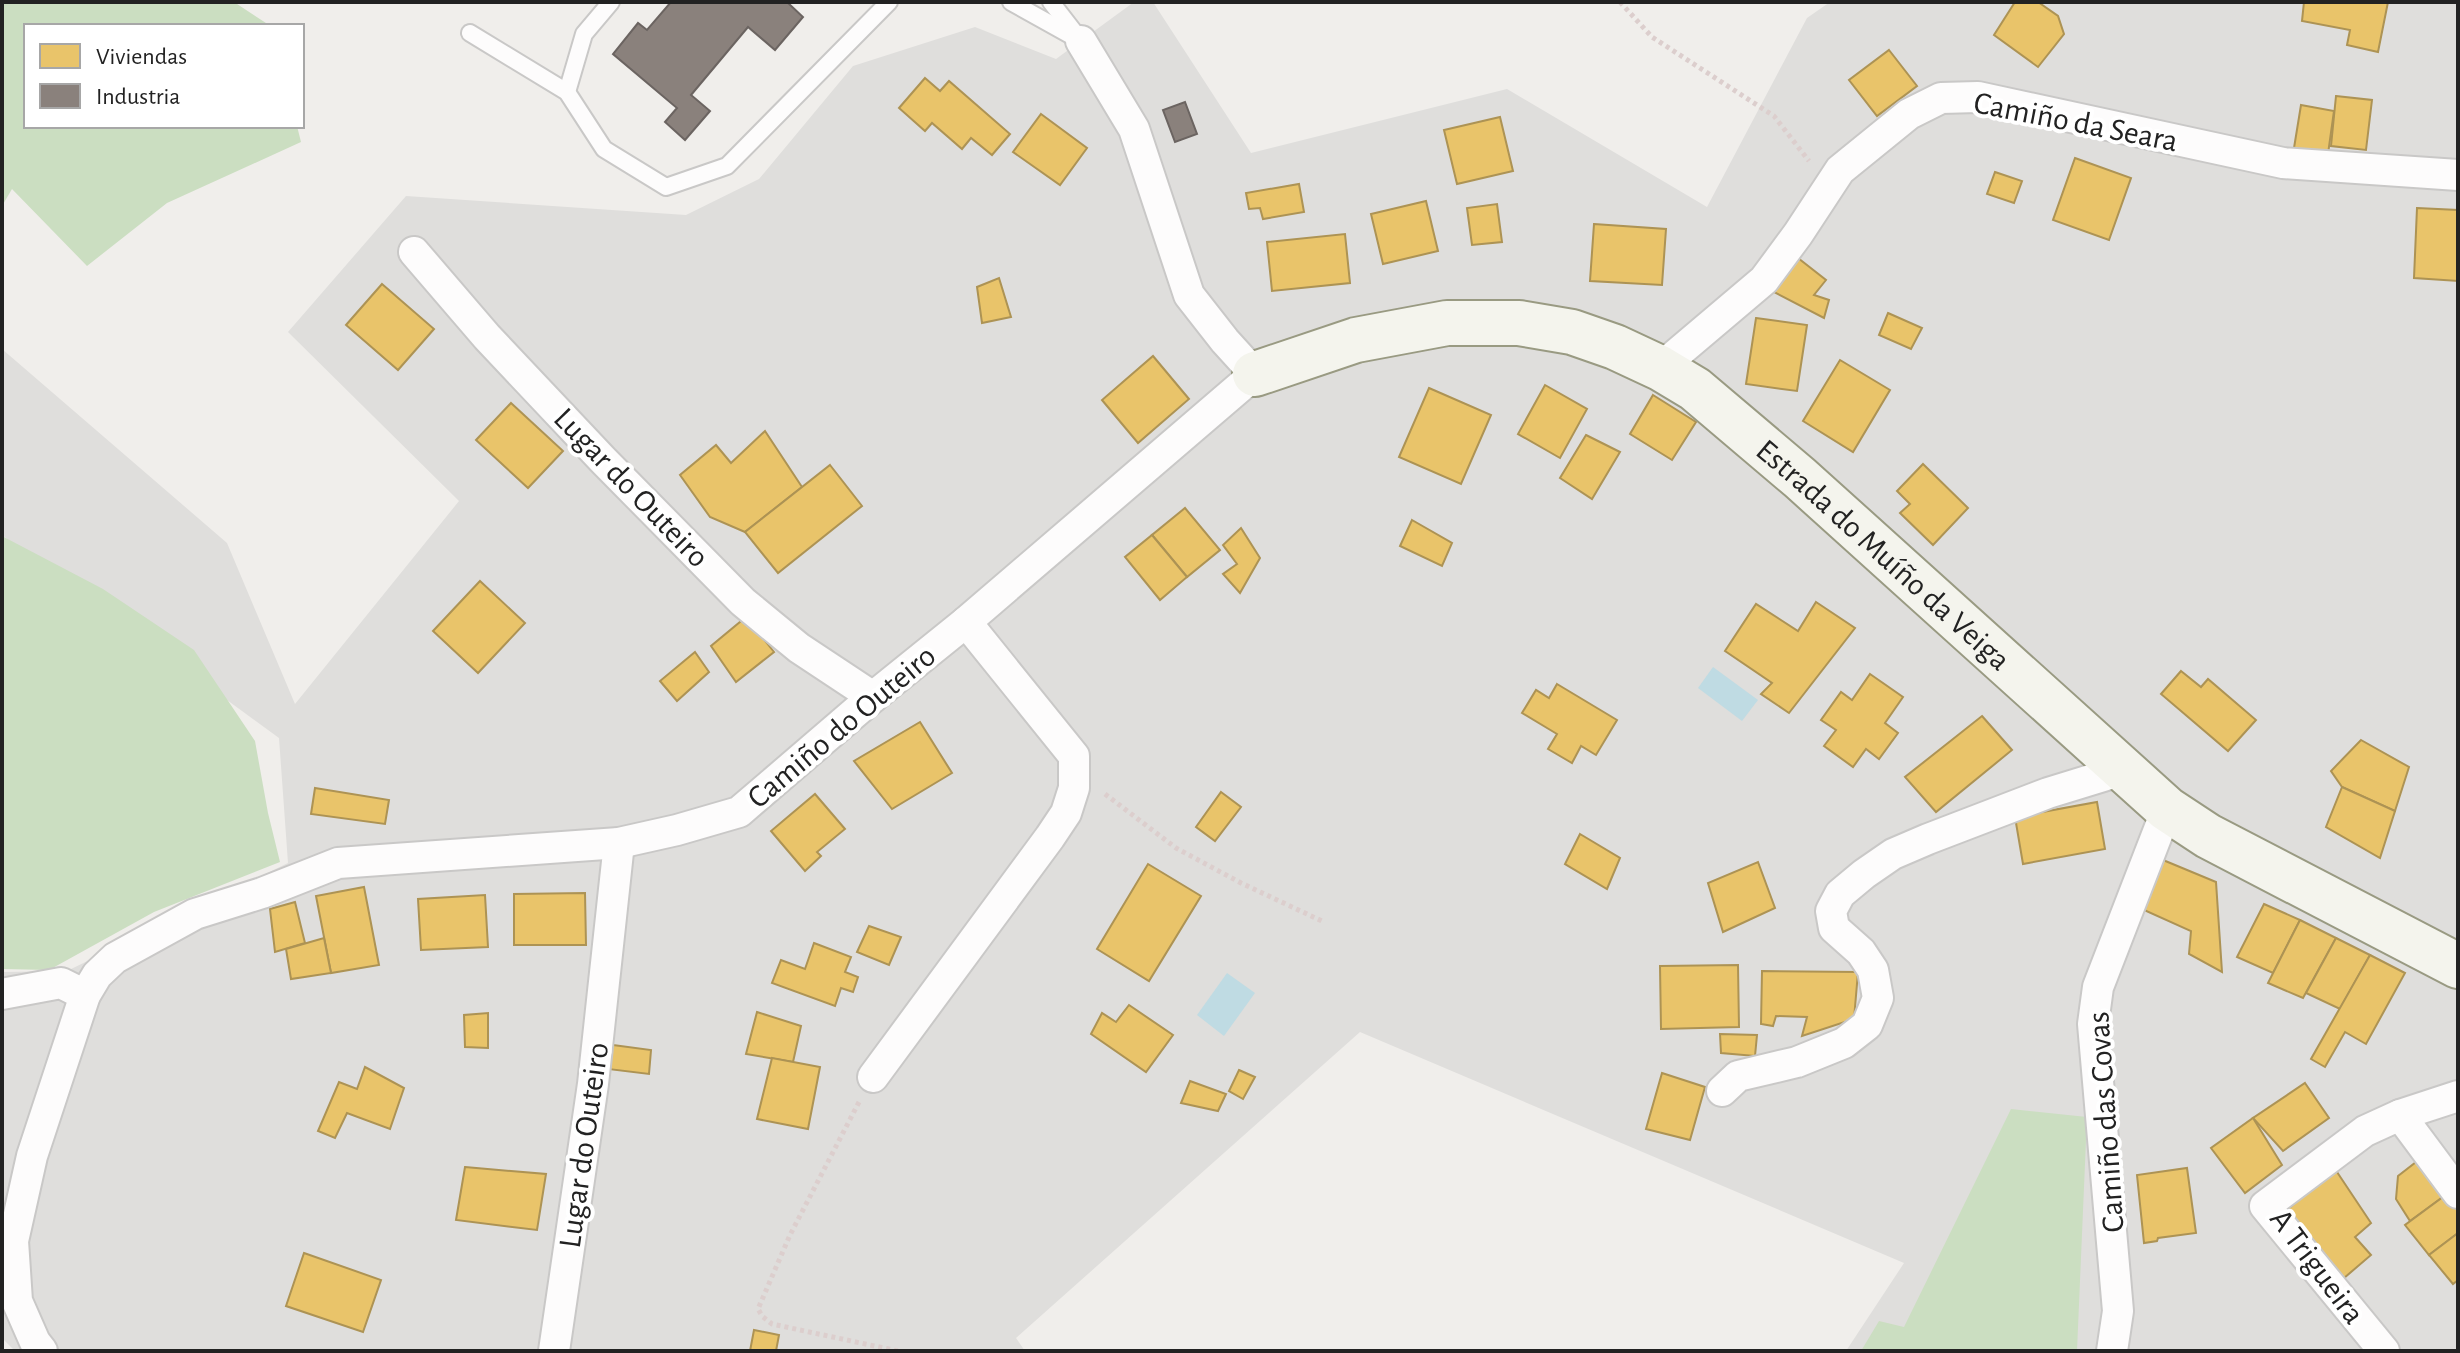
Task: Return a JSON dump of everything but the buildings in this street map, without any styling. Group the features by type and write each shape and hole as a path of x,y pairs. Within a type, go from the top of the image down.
{"street":[{"path":"1081,41 1134,129 1189,295 1255,374"},
{"name":"Camiño da Seara","path":"1660,368 1764,280 1840,170 1909,114 1941,98 1978,97 2283,163 2458,175"},
{"name":"Lugar do Outeiro","path":"414,252 487,337 743,602 799,648 873,697"},
{"name":"Estrada do Muíño da Veiga","path":"1255,374 1356,340 1447,323 1519,323 1572,332 1660,368 1695,389 1800,478 2167,809 2208,836 2458,966"},
{"name":"Camiño do Outeiro","path":"85,995 97,975 115,958 195,914 262,893 338,863 619,843 739,812 1255,374"},
{"path":"873,1077 1066,813 1074,788 1074,756 966,622"},
{"path":"1722,1091 1738,1076 1797,1062 1844,1043 1867,1025 1878,998 1873,970 1861,952 1834,928 1831,911 1840,894 1864,874 1893,854 1928,839 2048,793 2123,770"},
{"name":"Camiño das Covas","path":"2112,1351 2118,1311 2093,1024 2098,987 2167,809"},
{"name":"Lugar do Outeiro","path":"554,1351 593,1084 619,843"},
{"path":"2,994 61,983 85,995 32,1156 13,1241 17,1301 42,1351"},
{"name":"A Trigueira","path":"2384,1351 2265,1206 2365,1131 2400,1115 2458,1096"},
{"path":"2400,1115 2458,1193"}],"lane":[{"path":"567,92 584,34 611,2"},
{"path":"470,33 567,92 604,149 666,187 727,166 889,2"},
{"path":"1011,2 1081,41"},
{"path":"1051,2 1081,41"}],"path":[{"path":"1620,2 1652,37 1774,116 1806,159 1816,167 1840,170"},
{"path":"1074,756 1108,798 1176,848 1324,922"},
{"path":"873,1077 790,1235 758,1309 772,1324 898,1351"}],"shaded area":[{"path":"1134,2 1153,2 1251,153 1507,89 1707,207 1807,18 1830,2 2458,2 2458,1351 1846,1351 1904,1263 1360,1032 1016,1338 1025,1351 15,1351 2,1338 2,972 67,971 288,863 279,738 2,535 2,349 227,543 295,704 459,501 288,332 406,196 686,215 759,179 853,66 975,27 1056,59"}],"green space":[{"path":"2,2 234,2 266,23 24,24 24,128 298,128 301,142 167,203 87,266 12,189 2,206"},
{"path":"2,536 103,589 194,650 255,741 280,862 154,912 49,970 2,969"},
{"path":"2011,1109 2087,1117 2077,1351 1861,1351 1879,1321 1904,1327"}],"water":[{"path":"1713,667 1758,700 1742,721 1698,688"},
{"path":"1227,973 1255,993 1224,1036 1197,1015"}]}
